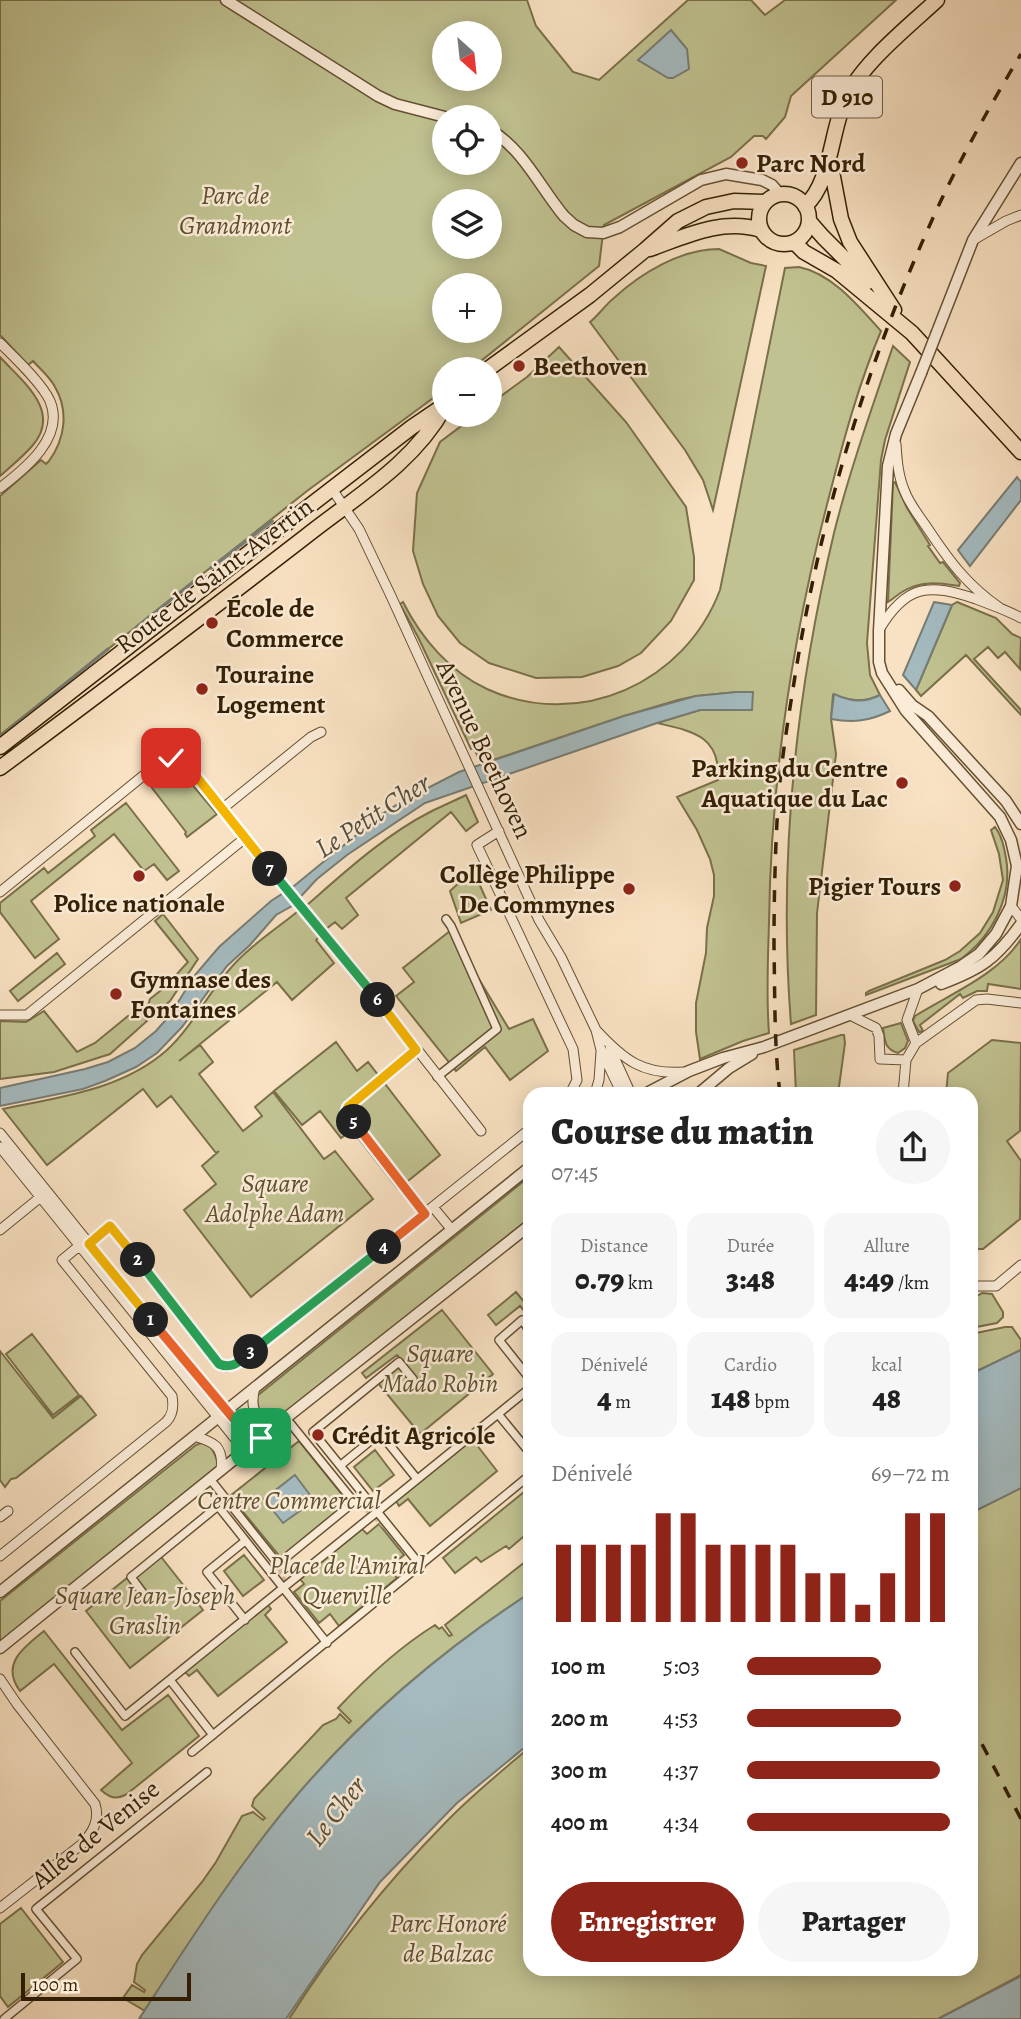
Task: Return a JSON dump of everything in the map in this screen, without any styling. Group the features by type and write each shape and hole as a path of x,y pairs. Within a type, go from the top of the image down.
{"main road":[{"name":"D 910","path":"807,213 830,160 845,99 861,75 887,46 936,0"},
{"path":"830,160 837,205 850,242 886,300 912,333 1021,452"},
{"path":"502,359 590,295 678,221 706,207 734,201 765,202 780,194 793,195 799,199 823,237 886,300"},
{"path":"765,202 759,213 761,230 765,237 777,244 794,242 806,231 807,213"},
{"path":"645,250 715,227 741,225 761,230"},
{"path":"794,242 804,252 837,271 912,333"},
{"name":"Route de Saint-Avertin","path":"0,747 331,489 432,414"},
{"name":"Route de Saint-Avertin","path":"0,768 209,612 374,484 410,453 434,427"}],"street":[{"path":"226,0 378,96 395,104 432,114"},
{"path":"502,137 514,149 564,216 574,225 595,234 612,231 701,180 726,174 762,180 772,185 780,194"},
{"path":"918,989 958,978 986,963 1003,949 1021,922 1016,906 1017,866 1011,840 995,810 912,719 882,673 879,662 879,631 888,466 896,434 974,240 1021,163"},
{"path":"974,240 1021,215"},
{"path":"0,343 44,392 53,412 53,423 50,435 40,452 0,488"},
{"path":"896,434 898,471 909,499 957,571 1000,608"},
{"name":"Avenue Beethoven","path":"331,489 359,529 539,920 561,957 627,1087"},
{"path":"879,631 898,603 920,591 944,589 1020,617"},
{"path":"882,673 912,705 928,716 1006,800 1021,823"},
{"path":"222,809 311,737 321,732"},
{"path":"0,892 165,758 177,757 184,761 355,970 481,1131"},
{"path":"499,831 477,845 573,1049 577,1080 574,1087"},
{"path":"0,1015 27,1015 245,838"},
{"path":"659,1087 723,1058 764,1047 918,989 979,954 1016,906"},
{"path":"437,1077 497,1029 446,919"},
{"path":"916,1043 907,1020 918,989"},
{"path":"904,1087 906,1059 916,1043 976,1000 1021,1003"},
{"path":"850,1015 877,1028 880,1059 906,1059"},
{"path":"604,1046 644,1069 664,1073 689,1072"},
{"name":"Avenue Beethoven","path":"597,1087 604,1046"},
{"name":"Avenue Beethoven","path":"604,1046 619,1087"},
{"path":"706,1087 729,1068 764,1047"},
{"path":"416,1050 348,1107 346,1113 429,1210 452,1230"},
{"path":"0,1133 84,1245 250,1447"},
{"path":"0,1556 166,1422 173,1409 172,1396 62,1260 110,1226 219,1364 227,1367 236,1364 523,1135"},
{"path":"0,1147 44,1194"},
{"path":"0,1592 523,1173"},
{"path":"0,1230 44,1194"},
{"path":"0,1648 523,1231"},
{"path":"978,1286 996,1286 1021,1265"},
{"path":"523,1321 499,1339 523,1370"},
{"path":"413,1379 399,1362 313,1432 421,1566"},
{"path":"210,1479 278,1566 356,1502 282,1421 262,1420 255,1412 252,1399 255,1387"},
{"path":"75,1653 125,1716 523,1394"},
{"path":"498,1414 523,1444"},
{"path":"341,1465 380,1433 417,1479"},
{"path":"194,1436 216,1445 221,1455 221,1470"},
{"path":"192,1752 523,1481"},
{"path":"143,1593 131,1577 218,1506 327,1643"},
{"path":"245,1541 206,1572 245,1619"},
{"path":"0,1679 95,1804 98,1812 91,1835 82,1844 0,1908"},
{"path":"170,1680 213,1735"},
{"path":"0,1695 17,1704"},
{"name":"Allée de Venise","path":"4,2019 77,1959 36,1909 207,1772"}],"green space":[{"name":"Parc de Grandmont","path":"0,0 527,0 536,26 573,72 599,80 688,0 751,0 765,15 785,0 896,0 791,96 785,117 766,139 763,136 754,136 731,157 604,225 599,266 486,357 432,357 432,399 307,491 0,735 0,496 41,460 46,464 49,461 59,444 63,425 62,406 55,387 33,361 28,365 0,335"},
{"path":"719,249 751,263 766,266 713,510 703,480 685,450 590,322 625,289 662,264 690,253"},
{"path":"799,267 834,284 881,331 852,411 830,493 805,599 786,706 771,868 769,1033 700,1059 696,1003 706,953 707,928 714,896 714,875 697,830 677,797 718,780 718,765 715,753 701,738 657,723 700,710 751,710 737,692 696,696 624,716 481,764 474,748 471,749 400,604 403,602 438,653 461,673 487,689 522,701 557,704 592,701 625,690 655,673 682,651 704,623 720,590 785,268"},
{"path":"893,346 910,362 881,460 867,643 870,675 880,695 851,700 833,695 831,719 836,754 817,913 816,1015 791,1024 787,901 789,839 793,777 809,654 840,509"},
{"path":"559,347 626,422 686,507 694,557 694,580 671,621 641,653 618,666 582,677 536,678 489,663 460,643 438,616 423,584 413,551 417,493 440,442 460,427 502,427 502,395 527,377"},
{"path":"0,357 36,397 43,420 41,432 33,445 0,476"},
{"path":"895,482 907,508 930,545 928,546 960,583 959,586 923,584 909,588 888,602"},
{"path":"957,602 996,618 1012,634 1021,638 1020,669 1005,652 998,658 988,647 974,659 1021,710 1021,715 966,655 921,696 916,690 952,605"},
{"path":"171,767 179,769 217,814 187,837 186,832 149,784"},
{"path":"466,795 478,822 466,831 451,812 346,898 358,915 342,929 335,922 326,929 307,905 397,831"},
{"path":"126,803 179,871 167,880 154,864 144,871 114,834 31,901 59,939 35,958 0,912 0,903 44,868 48,873 95,836 91,830"},
{"path":"995,827 1005,854 1006,887 998,914 982,939 961,959 866,995 869,991 945,960 980,933 993,912 1003,880 999,854 991,830"},
{"path":"473,870 491,910 461,923 450,891"},
{"name":"Square Adolphe Adam","path":"302,908 322,934 316,940 334,963 292,1000 277,982 179,1061 200,1045 213,1062 199,1074 243,1131 262,1116 255,1107 273,1092 324,1159 335,1151 373,1199 251,1297 184,1210 216,1184 202,1166 219,1151 216,1153 171,1096 157,1107 143,1089 47,1165 3,1109 90,1090 149,1064 176,1041 237,961"},
{"path":"163,914 198,959 170,1001 150,1018 146,1013 150,999 188,962 155,921"},
{"path":"450,931 509,1029 533,1019 548,1051 510,1080 485,1047 456,1071 396,996 414,982 403,968"},
{"path":"1021,939 1021,989 988,984 987,991 977,991 963,998 960,994 920,1025 923,1031 919,1032 913,1021 915,1016 987,973 1011,952"},
{"path":"57,953 65,964 18,1001 10,991"},
{"path":"44,1011 77,1052 95,1043 128,1016 142,1015 147,1021 110,1054 54,1072 0,1079 0,1021 26,1022"},
{"path":"901,1023 908,1041 905,1048 898,1053 888,1046 883,1028"},
{"path":"844,1035 839,1087 796,1087 794,1050"},
{"path":"992,1040 1021,1043 1020,1131 1007,1141 1021,1161 1020,1219 983,1249 978,1249 978,1087 947,1087 948,1073"},
{"path":"336,1042 357,1071 368,1062 440,1155 398,1189 352,1130 341,1138 320,1111 302,1125 274,1091"},
{"path":"523,1182 523,1224 277,1420 263,1415 257,1396"},
{"path":"516,1292 523,1300 523,1310 520,1306 496,1325 488,1315"},
{"path":"992,1294 1003,1312 1003,1317 997,1323 978,1327 978,1296"},
{"name":"Square Mado Robin","path":"442,1310 493,1374 420,1434 377,1382 403,1361 397,1355 366,1378 362,1373"},
{"path":"1012,1327 1021,1340 1021,1350 978,1371 978,1333"},
{"path":"32,1334 79,1395 53,1415 6,1354"},
{"path":"0,1351 53,1418 81,1396 96,1415 16,1478 11,1479 5,1487 0,1480"},
{"path":"479,1433 483,1438 476,1444 497,1471 430,1526 408,1499 399,1506 396,1501"},
{"name":"Centre Commercial","path":"299,1441 349,1503 281,1558 230,1496"},
{"path":"201,1443 208,1444 214,1453 217,1471 0,1644 0,1601"},
{"path":"375,1450 394,1475 373,1491 354,1467"},
{"name":"Parc Honoré de Balzac","path":"1021,1488 1021,1975 938,2019 289,2019 343,1941 403,1868 456,1812 523,1753 523,1976 978,1976 978,1510"},
{"path":"523,1493 523,1537 509,1549 506,1546 481,1562 476,1557 455,1573 443,1558"},
{"name":"Place de l'Amiral Querville","path":"379,1524 404,1555 389,1567 397,1578 339,1626 330,1614 319,1623 294,1592 304,1584 300,1579 362,1529 367,1534"},
{"name":"Square Jean-Joseph Graslin","path":"158,1553 203,1610 130,1668 86,1611"},
{"path":"244,1555 264,1580 243,1596 224,1571"},
{"path":"523,1564 523,1598 436,1660 378,1710 298,1794 237,1873 145,2011 123,1998 132,1985 144,1992 145,1990 134,1982 137,1964 142,1955 202,1882 242,1816 253,1812 263,1820 265,1818 252,1806 254,1799 323,1725 340,1714 349,1723 351,1721 338,1708 384,1663 435,1625 439,1629 442,1627 449,1636 452,1635 445,1625"},
{"path":"268,1605 271,1609 265,1615 287,1642 218,1696 197,1670 189,1676 184,1671"},
{"path":"44,1631 122,1730 168,1695 199,1736 127,1794 120,1797 107,1795 101,1790 132,1763 54,1664 20,1691 14,1681 12,1672 17,1657"},
{"path":"21,1908 63,1962 8,2007 0,1996 0,1924"}],"water":[{"path":"671,30 687,49 689,69 668,78 638,60"},
{"path":"1017,477 1021,482 1021,500 970,566 958,550"},
{"path":"934,602 952,605 916,690 903,675"},
{"name":"Le Petit Cher","path":"753,692 752,710 700,710 425,803 347,855 317,879 292,906 276,915 227,966 182,1027 157,1053 136,1067 83,1089 0,1106 0,1088 85,1069 108,1062 135,1048 170,1015 195,975 219,947 271,901 294,886 382,814 404,800 459,772 624,716 696,696"},
{"path":"834,694 857,700 868,700 880,695 890,711 861,720 831,719"},
{"path":"1021,1350 1021,1488 978,1510 978,1371"},
{"path":"295,1475 313,1499 283,1523 264,1499"},
{"name":"Le Cher","path":"523,1598 523,1749 457,1803 380,1882 286,2019 139,2019 235,1875 298,1794 379,1710 437,1660"},
{"path":"1021,1976 1021,2019 938,2019"}],"waterway":[{"path":"211,568 272,521"},
{"path":"138,626 197,579"},
{"path":"0,737 108,649"}],"tunnel":[{"path":"358,1501 386,1526"},
{"path":"277,1568 288,1589"}],"railway":[{"path":"779,1087 774,947 778,805 796,670 821,547 854,426 895,307 945,192 1021,54"},
{"path":"978,1736 1021,1819"}],"place":[{"name":"Parc Nord","path":"742,163"},
{"name":"Beethoven","path":"519,366"},
{"name":"École de Commerce","path":"212,623"},
{"name":"Touraine Logement","path":"202,689"},
{"name":"Parking du Centre Aquatique du Lac","path":"902,783"},
{"name":"Police nationale","path":"139,876"},
{"name":"Pigier Tours","path":"955,886"},
{"name":"Collège Philippe De Commynes","path":"629,889"},
{"name":"Gymnase des Fontaines","path":"116,994"},
{"name":"Crédit Agricole","path":"318,1435"}],"route":[{"path":"171,758 177,757 184,761 306,914 355,970 416,1050 348,1107 346,1113 409,1190 425,1214 236,1364 227,1367 219,1364 110,1226 89,1244 254,1443 261,1438"}]}
